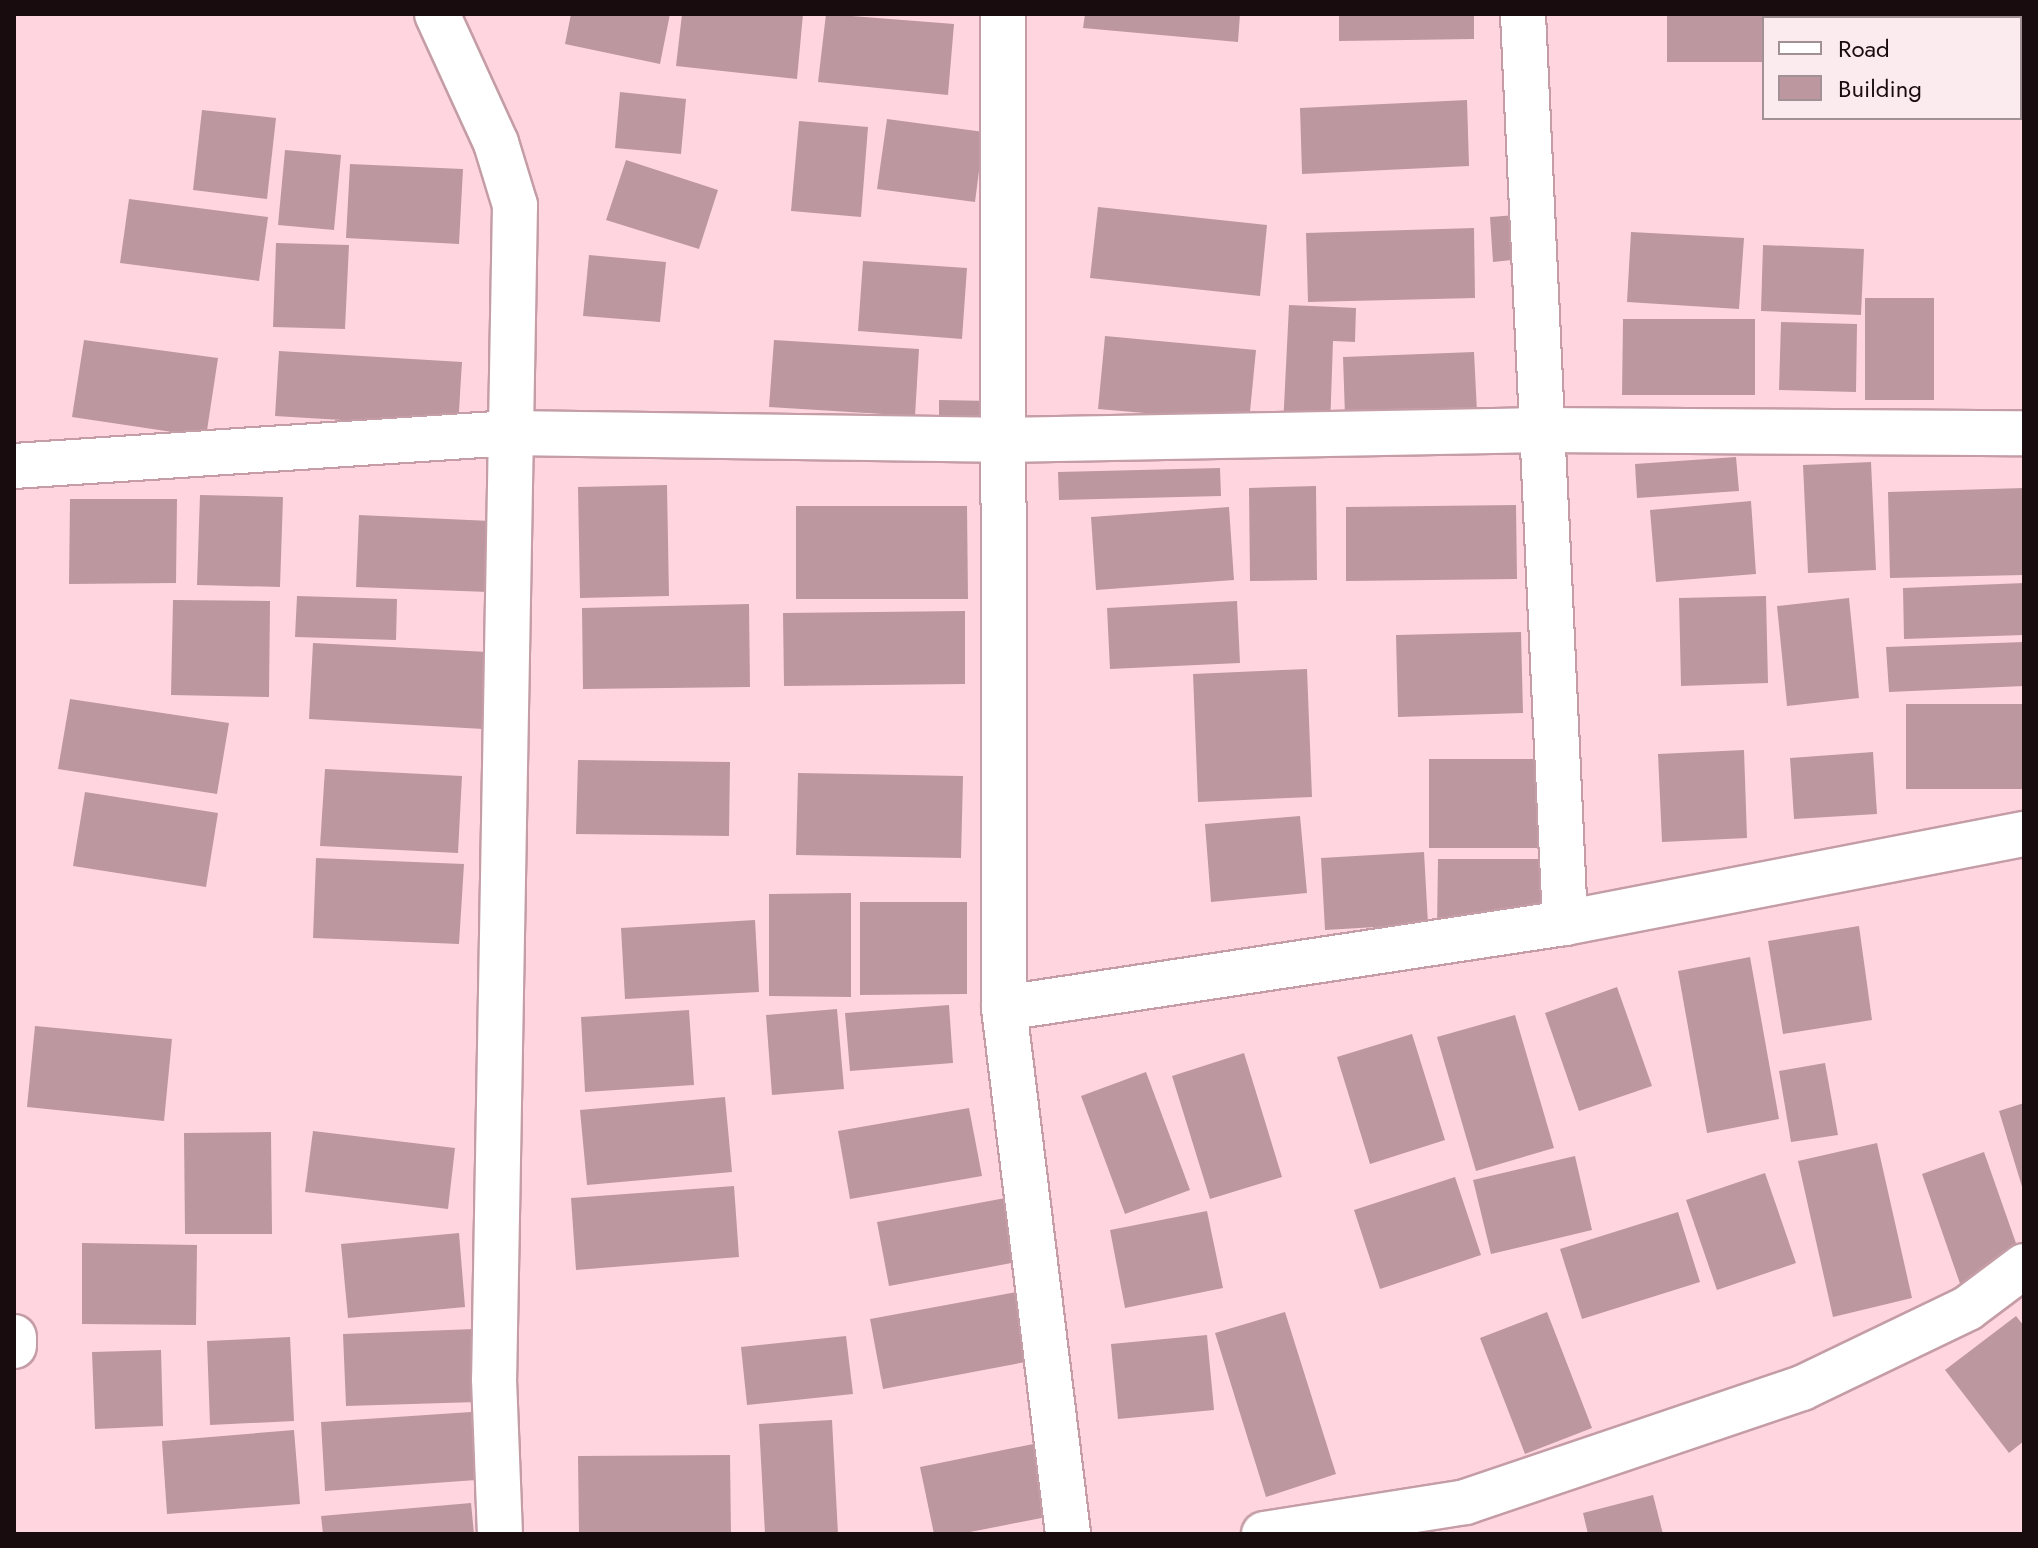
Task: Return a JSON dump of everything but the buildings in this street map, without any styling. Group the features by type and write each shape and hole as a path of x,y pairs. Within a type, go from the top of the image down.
{"street":[{"path":"437,14 496,143 515,205 507,433 494,1379 500,1534"},
{"path":"1003,14 1004,1008 1068,1534"},
{"path":"1523,14 1565,923"},
{"path":"14,466 507,433 1002,440 1542,430 2024,433"},
{"path":"1004,1008 1565,923 2024,834"},
{"path":"1264,1534 1465,1502 1802,1388 1968,1308 2024,1266"},
{"path":"14,1337 14,1346"}]}
